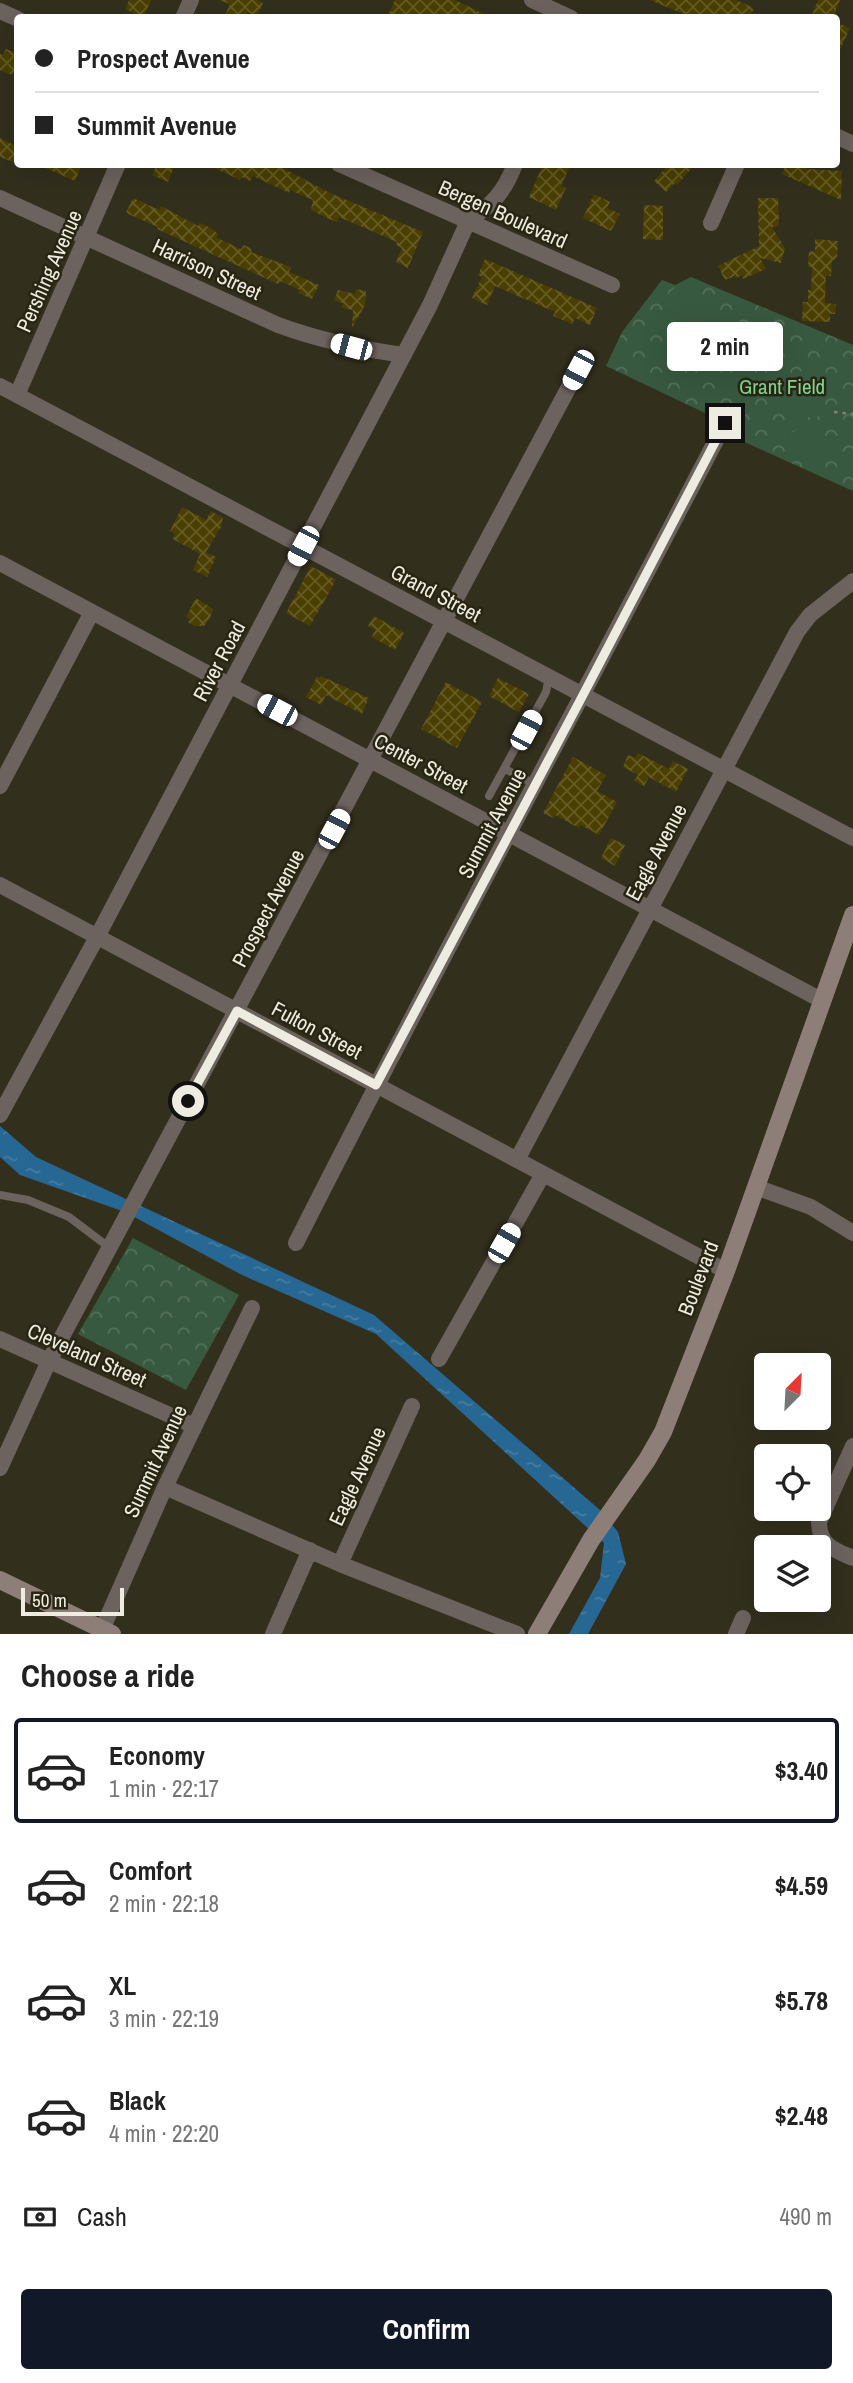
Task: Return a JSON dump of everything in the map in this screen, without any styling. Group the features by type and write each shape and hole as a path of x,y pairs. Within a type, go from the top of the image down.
{"street":[{"path":"532,0 562,14"},
{"name":"Pershing Avenue","path":"17,395 116,168"},
{"name":"Bergen Boulevard","path":"348,168 612,285"},
{"path":"465,221 482,212 499,195 514,168"},
{"path":"711,223 735,168"},
{"name":"Harrison Street","path":"0,198 288,329 351,347 404,355"},
{"name":"River Road","path":"0,1115 97,937 404,355 430,305 465,228 465,221"},
{"name":"Prospect Avenue","path":"0,1468 49,1361 578,370"},
{"name":"Grand Street","path":"0,386 853,838"},
{"name":"Summit Avenue","path":"296,1242 725,423"},
{"name":"Center Street","path":"0,563 823,1001"},
{"name":"Eagle Avenue","path":"517,1160 797,632 824,602 853,581"},
{"path":"0,786 92,612"},
{"name":"Fulton Street","path":"0,885 726,1271"},
{"name":"Boulevard","path":"537,1634 591,1540 647,1460 663,1432 726,1271 853,915"},
{"path":"439,1359 543,1174"},
{"path":"756,1187 811,1207 853,1233"},
{"name":"Summit Avenue","path":"105,1632 165,1487 252,1308"},
{"name":"Cleveland Street","path":"0,1339 194,1426"},
{"name":"Eagle Avenue","path":"340,1563 412,1406"},
{"path":"853,1446 822,1513 819,1526 822,1540 829,1547 853,1558"},
{"path":"165,1487 340,1563 517,1634"},
{"path":"272,1634 310,1550"},
{"path":"0,1580 105,1632"},
{"path":"736,1634 743,1618"}],"lane":[{"path":"489,796 546,692 548,677"},
{"path":"505,768 536,785"},
{"path":"0,1195 28,1200 69,1217 110,1248"}],"path":[{"path":"834,412 853,414"}],"green space":[{"name":"Grant Field","path":"691,277 853,345 853,491 720,431 724,422 606,366 622,332 662,280 675,285"},
{"path":"677,285 689,289 692,295 716,309 717,331 706,346 689,350 680,348 659,331 660,323 672,304 668,296"},
{"path":"810,369 826,371 817,402 822,407 822,412 814,420 769,394 783,376"},
{"path":"798,429 827,443 830,453 827,458 818,460 790,446 787,439 789,434"},
{"path":"133,1238 239,1295 186,1390 78,1334"}],"water":[{"path":"0,1126 36,1157 374,1315 600,1510 618,1532 626,1564 588,1634 569,1634 600,1578 604,1543 376,1334 242,1275 125,1212 20,1175 0,1157"}],"building":[{"path":"129,0 151,0 145,14 134,14 125,9"},
{"path":"219,0 257,0 263,3 258,14 226,14 230,4"},
{"path":"395,0 455,0 484,14 391,14"},
{"path":"650,0 736,0 754,8 752,14 683,14"},
{"path":"818,0 840,0 835,14 813,14"},
{"path":"840,24 850,28 840,50"},
{"path":"6,49 14,52 12,75 0,70 0,54 3,55"},
{"path":"0,138 14,145 14,162 0,157"},
{"path":"45,168 80,168 75,181"},
{"path":"155,168 173,168 168,182 152,175"},
{"path":"214,168 283,168 330,193 423,232 408,268 396,262 402,248 396,245 397,242 339,217 337,222 327,218 311,210 313,200 290,190 289,193 253,176 250,181 241,177 240,180"},
{"path":"541,168 569,168 561,186 566,188 556,210 529,197"},
{"path":"665,168 692,168 677,185 675,183 666,192 654,181"},
{"path":"784,168 842,171 841,200 782,174"},
{"path":"594,194 610,202 607,208 620,214 611,231 583,218"},
{"path":"133,198 159,210 161,206 198,226 200,223 218,234 217,238 241,249 244,245 252,249 251,252 291,267 289,272 319,285 312,299 298,293 300,290 280,281 278,284 126,213"},
{"path":"758,198 778,198 779,226 772,227 785,248 781,263 760,258 766,269 743,279 742,275 725,280 718,266 759,246"},
{"path":"644,205 663,206 663,240 643,239"},
{"path":"815,239 838,241 837,258 832,261 831,276 826,276 825,303 836,304 835,314 830,314 830,322 802,321 803,302 808,302 808,290 811,290 812,267 808,267 809,251 815,252"},
{"path":"485,259 597,308 590,325 575,318 572,324 553,316 555,312 495,286 487,305 472,298 482,277 478,275"},
{"path":"356,289 366,291 365,305 352,328 353,310 342,308 343,303 334,301 338,290 355,294"},
{"path":"182,507 206,520 211,511 223,518 221,527 206,552 216,557 207,577 193,570 200,554 173,539 175,534 170,531"},
{"path":"311,566 336,580 310,626 286,613"},
{"path":"196,598 213,609 204,626 194,626 186,617"},
{"path":"374,616 404,633 395,650 372,637 375,630 368,626"},
{"path":"321,676 369,698 362,714 326,695 321,705 306,697 317,677"},
{"path":"498,678 529,694 519,712 489,696"},
{"path":"446,682 482,702 457,748 421,729"},
{"path":"638,753 669,769 673,761 688,769 676,792 649,777 644,786 634,781 638,775 623,767 628,755 635,758"},
{"path":"573,757 606,775 597,791 617,802 599,835 581,825 579,828 555,815 553,818 543,813"},
{"path":"611,838 625,845 615,866 601,858"}],"route":[{"path":"188,1101 237,1011 376,1085 725,423"}]}
